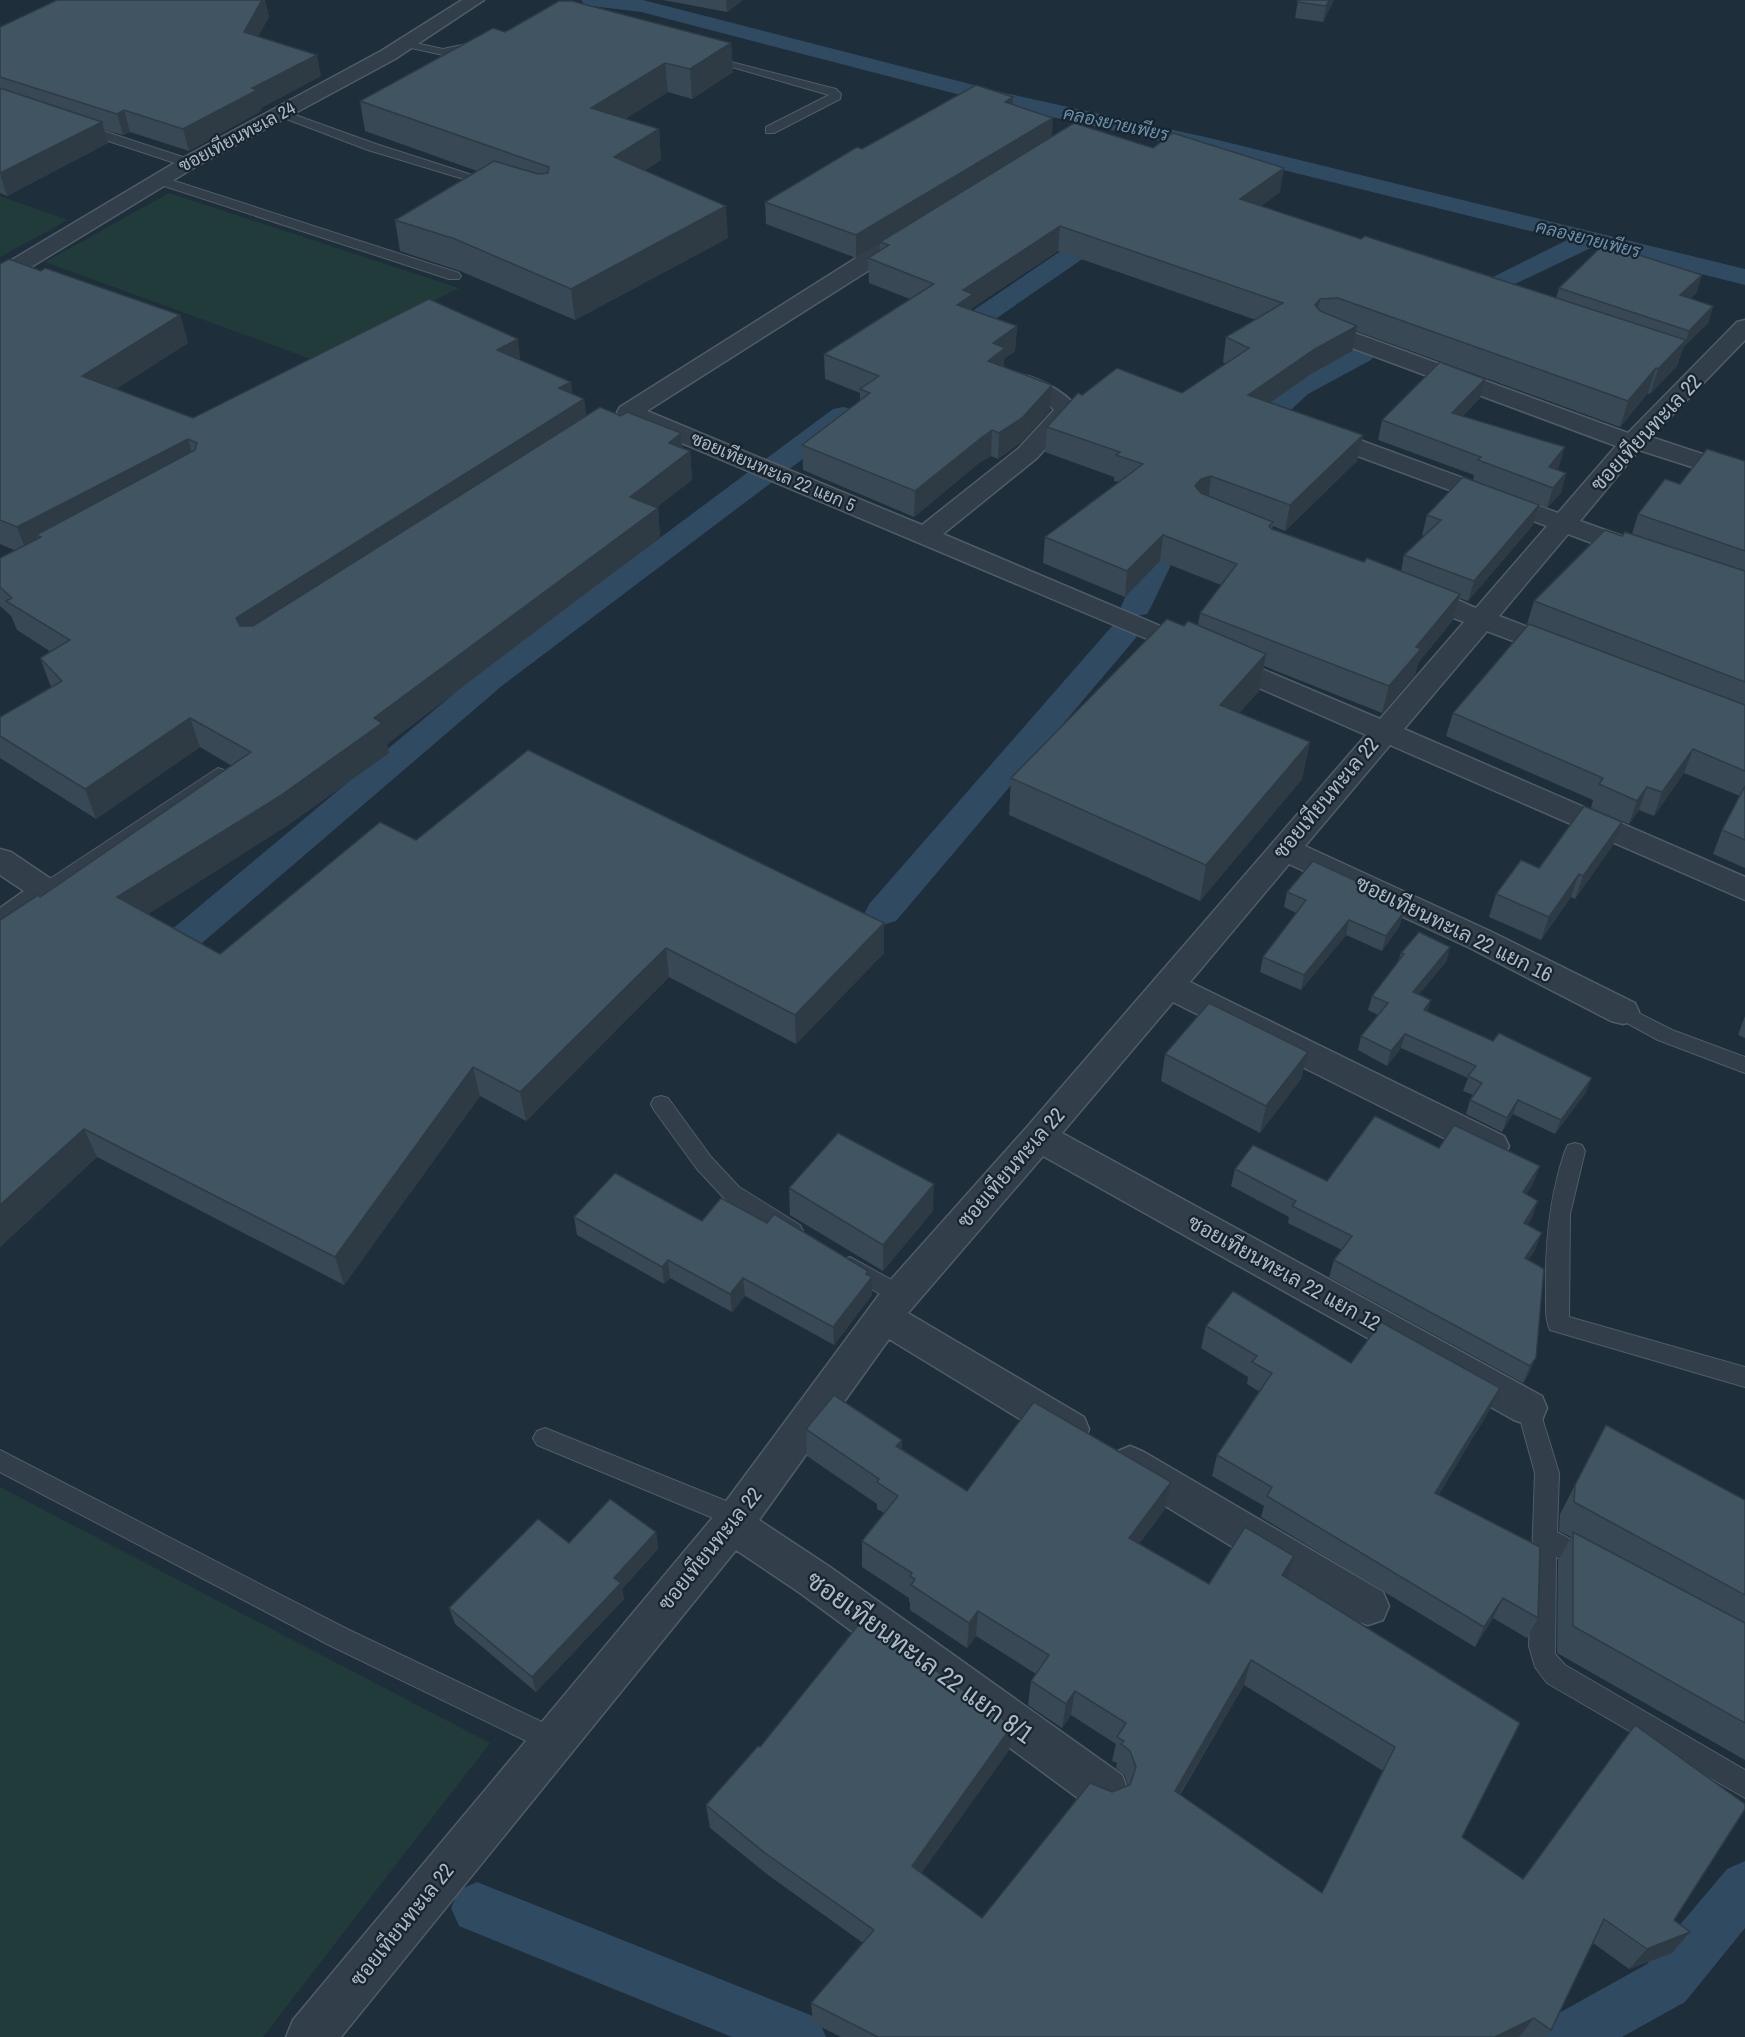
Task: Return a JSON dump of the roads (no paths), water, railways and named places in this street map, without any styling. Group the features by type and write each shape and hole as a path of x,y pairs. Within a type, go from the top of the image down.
{"street":[{"name":"ซอยเทียนทะเล 24","path":"12,275 159,180 406,44 475,0"},
{"name":"ซอยเทียนทะเล 22 แยก 5","path":"925,225 720,352 624,415 925,535 1162,635 1382,732 1534,795 1745,889"},
{"name":"ซอยเทียนทะเล 22","path":"310,2037 735,1521 892,1306 1039,1137 1382,732 1563,525 1698,362 1745,327"},
{"path":"1325,330 1633,441 1745,476"},
{"path":"925,535 1028,453 1067,410 1053,395 1012,380"},
{"path":"1295,424 1563,525 1659,558"},
{"path":"1393,585 1592,661"},
{"name":"ซอยเทียนทะเล 22 แยก 16","path":"1283,849 1481,940 1623,1012"},
{"path":"0,860 46,891 0,924"},
{"path":"1168,985 1515,1157"},
{"name":"ซอยเทียนทะเล 22 แยก 12","path":"1039,1137 1528,1408"},
{"path":"892,1306 1368,1606"},
{"name":"ซอยเทียนทะเล 22 แยก 8/1","path":"735,1521 1106,1791"}],"lane":[{"path":"406,44 443,52 464,49 484,42"},
{"path":"701,56 832,91 835,94 834,99 770,130"},
{"path":"280,113 372,147 502,186"},
{"path":"66,123 188,163"},
{"path":"159,180 454,276"},
{"path":"46,891 218,774"},
{"path":"1623,1012 1665,1035 1745,1065"},
{"path":"661,1104 698,1155 732,1193 810,1242"},
{"path":"1575,1151 1564,1181 1555,1249 1558,1323 1745,1377"},
{"path":"830,1254 892,1306"},
{"path":"1528,1408 1547,1473 1541,1646 1544,1659 1556,1674 1745,1785"},
{"path":"545,1437 735,1521"},
{"path":"0,1460 338,1636 554,1741"},
{"path":"1543,1537 1604,1570"}],"waterway":[{"name":"คลองยายเพียร","path":"591,0 642,6 1003,99 1210,145 1745,277"},
{"path":"943,343 1114,226"},
{"path":"1496,285 1589,239"},
{"path":"1245,445 1265,419 1298,388 1362,354"},
{"path":"147,970 492,678 843,415"},
{"path":"1136,607 1164,548 1184,523"},
{"path":"883,912 1124,632"},
{"path":"1569,2037 1666,1983 1745,1887"},
{"path":"477,1908 799,2037"}]}
